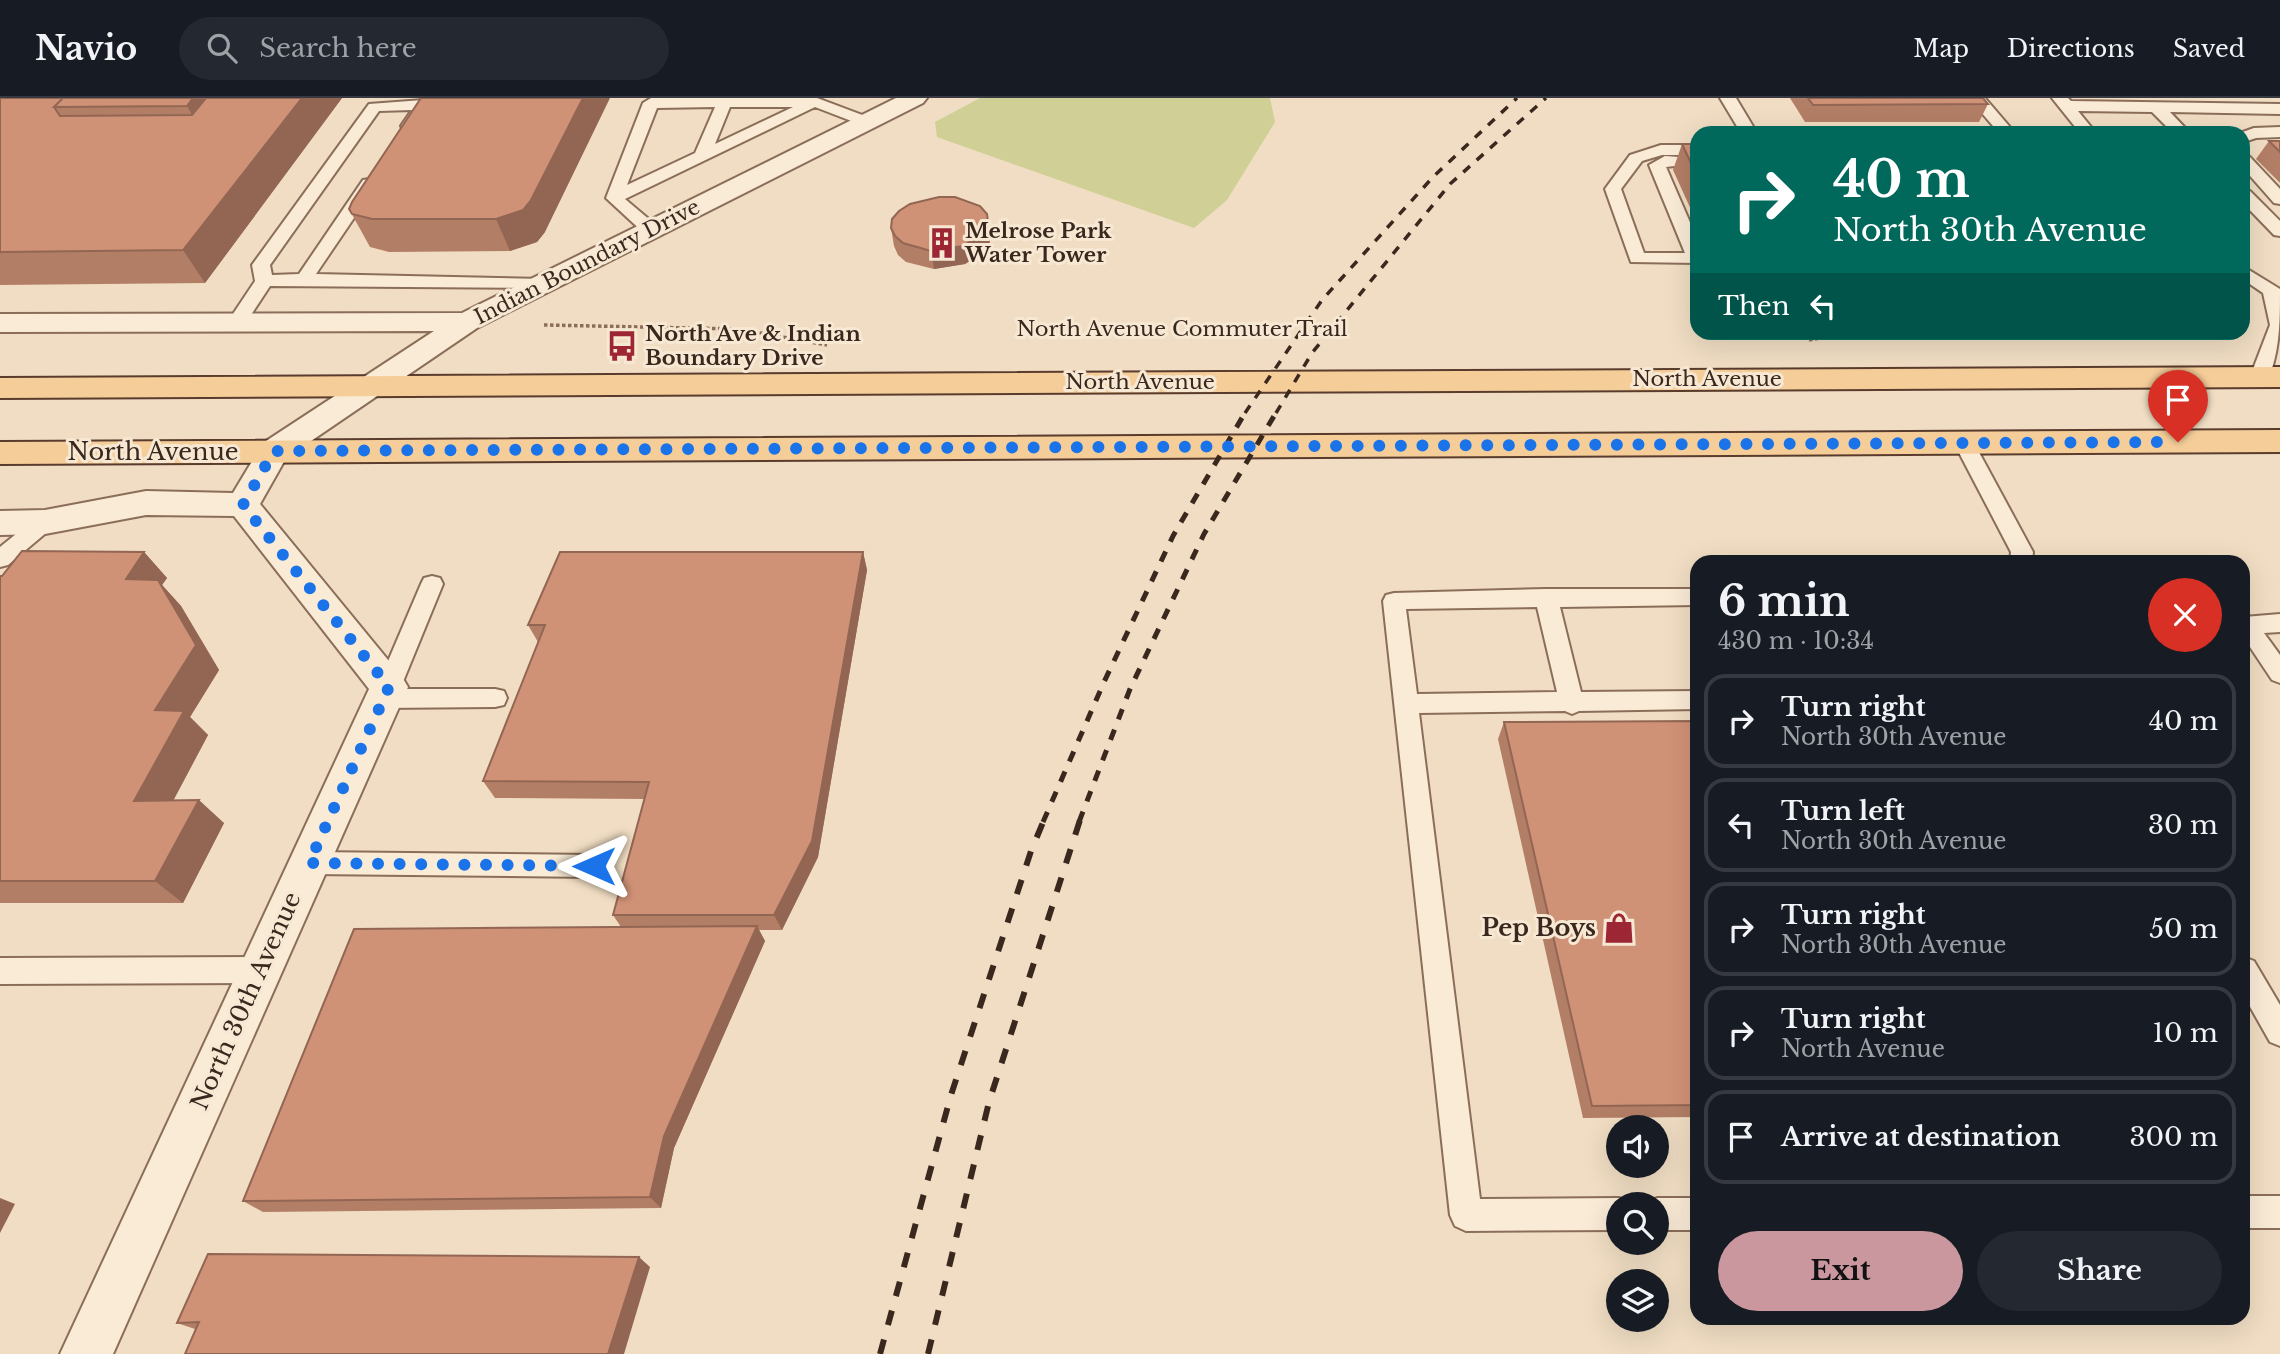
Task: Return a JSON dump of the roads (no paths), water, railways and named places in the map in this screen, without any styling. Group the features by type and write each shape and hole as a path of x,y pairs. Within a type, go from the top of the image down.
{"main road":[{"name":"North Avenue","path":"0,388 2270,377"},
{"name":"North Avenue","path":"0,453 2280,441"}],"street":[{"name":"Indian Boundary Drive","path":"274,451 467,322 915,98"},
{"path":"0,323 467,322"},
{"path":"274,451 243,505 386,693"},
{"name":"North Avenue","path":"0,523 45,522 146,503 243,505"},
{"name":"North 30th Avenue","path":"86,1354 386,693"}],"lane":[{"path":"1728,98 1745,126"},
{"path":"1978,98 2001,126"},
{"path":"614,198 815,102"},
{"path":"614,198 651,103 815,102 867,122"},
{"path":"2063,102 2130,103 2156,107 2280,108"},
{"path":"2063,102 2082,126"},
{"path":"702,156 724,103"},
{"path":"236,323 264,281 261,265 374,107 423,105 401,138"},
{"path":"2156,107 2175,126"},
{"path":"2250,135 2280,132"},
{"path":"1690,150 1661,150 1636,158 1613,189 1637,258 1690,258"},
{"path":"1690,161 1665,161 1657,165 1690,242"},
{"path":"2250,166 2280,199"},
{"path":"304,279 378,170"},
{"path":"614,198 651,230"},
{"path":"2250,201 2280,231"},
{"path":"2250,276 2276,295 2279,325 2270,377"},
{"path":"264,281 304,279 544,284"},
{"path":"1964,443 2022,555"},
{"path":"0,559 45,522"},
{"path":"432,584 386,693 495,698"},
{"path":"1546,597 1572,704"},
{"path":"1606,1214 1466,1215 1394,601 1690,597"},
{"path":"2250,625 2280,623"},
{"path":"2250,629 2280,674"},
{"path":"1406,704 1572,704 1690,700"},
{"path":"309,863 594,866"},
{"path":"0,971 260,970"},
{"path":"2250,980 2280,1032"},
{"path":"2250,1212 2280,1212"},
{"path":"1669,1214 1690,1214"}],"railway":[{"path":"1245,413 1322,300 1433,177 1517,98"},
{"path":"1276,413 1312,353 1450,184 1546,98"},
{"path":"1043,822 1104,682 1173,536 1246,411"},
{"path":"1079,822 1130,689 1204,534 1277,411"},
{"path":"880,1354 951,1095 1031,851 1044,820"},
{"path":"928,1354 989,1102 1080,820"}],"place":[{"name":"Melrose Park Water Tower","path":"942,243"},
{"name":"North Ave & Indian Boundary Drive","path":"622,346"},
{"name":"Pep Boys","path":"1619,928"}]}
